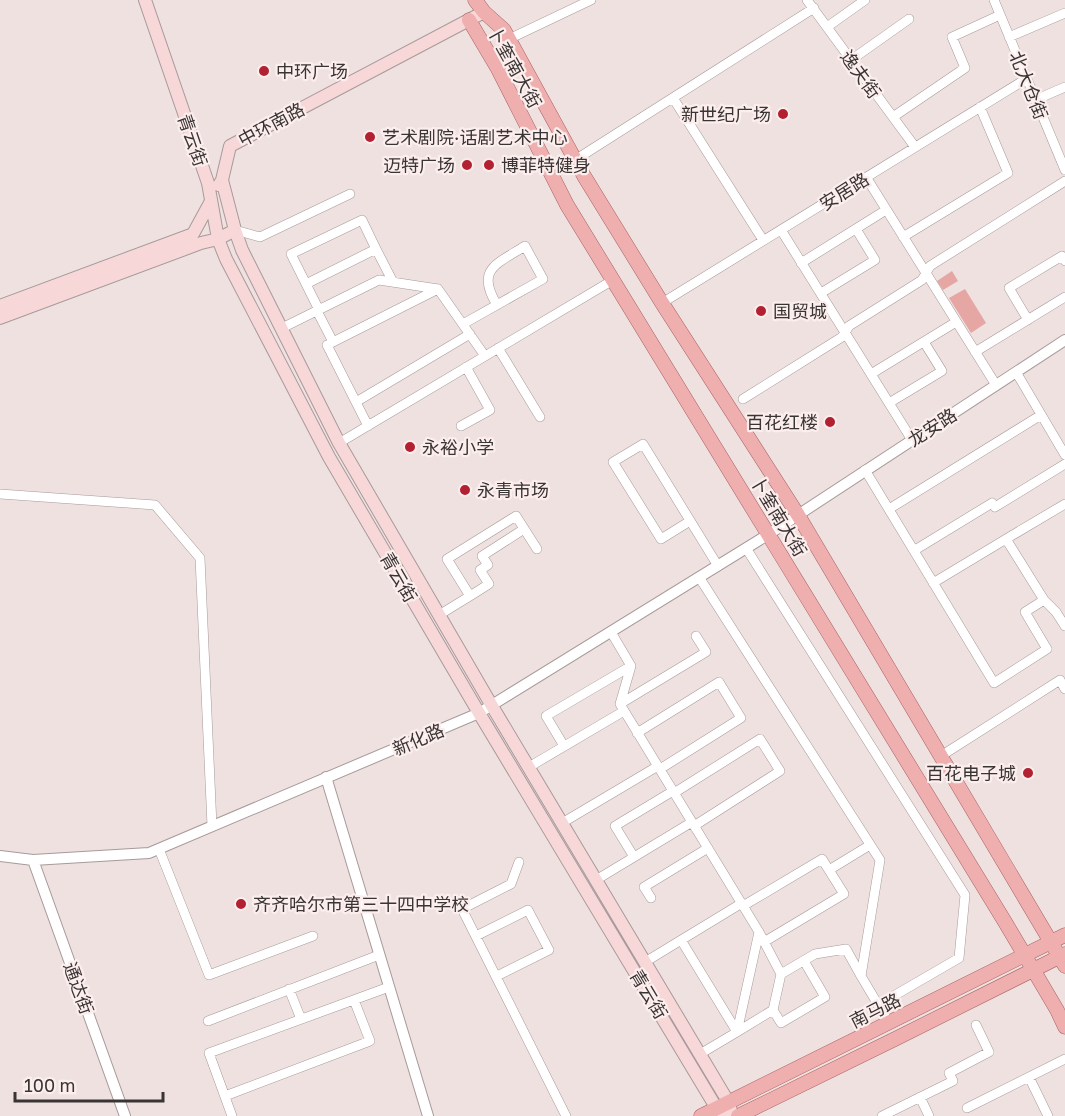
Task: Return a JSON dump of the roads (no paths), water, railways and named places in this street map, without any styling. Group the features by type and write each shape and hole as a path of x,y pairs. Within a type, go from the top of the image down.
{"main road":[{"name":"青云街","path":"145,0 208,183 218,239 226,259 328,456 479,713 727,1111"},
{"name":"卜奎南大街","path":"476,0 504,30 584,176 662,303 798,515 1063,959"},
{"name":"中环南路","path":"0,306 193,234 222,180 230,146 469,20 483,6"},
{"name":"卜奎南大街","path":"469,20 498,69 567,205 769,534 1024,955 1065,1027"},
{"name":"青云街","path":"222,180 242,250 339,443 492,706 700,1054 727,1111"},
{"path":"0,318 201,243 218,239 235,230"},
{"name":"南马路","path":"701,1116 727,1111 889,1023 1065,935"},
{"name":"南马路","path":"738,1116 1033,970 1063,959"}],"street":[{"path":"509,39 591,0"},
{"path":"827,27 865,0"},
{"name":"北大仓街","path":"994,0 1064,163"},
{"path":"575,160 673,98 811,3"},
{"name":"逸夫街","path":"811,3 915,147"},
{"path":"1009,37 1065,13"},
{"path":"893,117 965,68 951,37 1000,15"},
{"path":"851,60 909,19"},
{"name":"安居路","path":"662,303 1026,79"},
{"path":"1035,100 1065,87"},
{"path":"673,98 764,240"},
{"path":"903,237 1008,173 980,107"},
{"path":"866,177 996,385"},
{"path":"743,399 842,337 849,326 922,280 930,266 1065,180"},
{"path":"235,230 260,237 350,194"},
{"path":"801,263 886,210"},
{"path":"333,342 291,254 362,220 393,282"},
{"path":"820,293 875,260 856,229"},
{"path":"781,230 912,440"},
{"path":"463,324 497,305 543,279 525,246 493,266 487,280 490,294 497,305"},
{"path":"306,284 376,249"},
{"path":"1028,320 1009,288 1062,256 1065,261"},
{"path":"282,328 379,280 438,289 485,356"},
{"path":"339,443 613,280"},
{"path":"368,426 327,345 438,289"},
{"path":"975,352 1065,297"},
{"path":"871,374 956,322"},
{"path":"356,402 470,334"},
{"name":"龙安路","path":"798,515 1065,340"},
{"path":"889,403 942,370 924,342"},
{"path":"498,348 540,417"},
{"path":"461,426 490,410 466,367"},
{"path":"1016,372 1065,455"},
{"path":"889,509 1041,415"},
{"path":"690,521 661,539 613,462 643,444 718,566"},
{"path":"915,550 992,503 995,507 1065,464"},
{"path":"866,470 994,683 1047,649 1025,612 1044,600"},
{"path":"0,494 155,506 200,558 212,826"},
{"path":"933,583 1065,504"},
{"name":"新化路","path":"0,856 33,861 149,853 479,713 798,515"},
{"path":"470,596 447,560 516,516 537,549"},
{"path":"482,556 524,529"},
{"path":"1006,539 1044,600 1065,626"},
{"path":"439,615 489,584 480,570 488,565 474,543"},
{"path":"746,548 965,895 958,958 878,1005"},
{"path":"699,577 880,860 861,976"},
{"path":"611,632 631,666 622,708 759,932 781,974 773,1010 781,1023 825,997 804,961"},
{"path":"529,767 706,652 696,636"},
{"path":"564,746 546,716 631,666"},
{"path":"562,822 659,768 741,718 719,682 638,733"},
{"path":"941,756 1063,682"},
{"path":"596,880 780,771 760,739 615,826 634,857"},
{"path":"326,777 428,1116"},
{"path":"830,870 870,845"},
{"path":"651,898 644,887 708,848"},
{"path":"159,849 208,975 313,936"},
{"path":"645,962 822,859 844,894 764,942"},
{"name":"通达街","path":"33,861 125,1116"},
{"path":"519,862 511,884 462,909 566,1116"},
{"path":"476,936 528,910 549,950 496,976"},
{"path":"737,1032 759,932"},
{"path":"681,940 737,1032"},
{"path":"781,974 815,954 846,949 889,1023"},
{"path":"208,1021 380,955"},
{"path":"232,1116 209,1053 389,987"},
{"path":"289,989 301,1019"},
{"path":"225,1096 370,1041 354,1000"},
{"path":"700,1054 773,1010"},
{"path":"882,1116 953,1081 950,1073 989,1052 976,1025"},
{"path":"967,1108 1065,1059"},
{"path":"1029,1077 1048,1116"},
{"path":"920,1097 929,1116"}],"place":[{"name":"中环广场","path":"264,71"},
{"name":"新世纪广场","path":"783,114"},
{"name":"艺术剧院·话剧艺术中心","path":"370,137"},
{"name":"迈特广场","path":"467,165"},
{"name":"博菲特健身","path":"489,165"},
{"name":"国贸城","path":"761,311"},
{"name":"百花红楼","path":"830,422"},
{"name":"永裕小学","path":"410,447"},
{"name":"永青市场","path":"465,490"},
{"name":"百花电子城","path":"1028,773"},
{"name":"齐齐哈尔市第三十四中学校","path":"241,904"}]}
